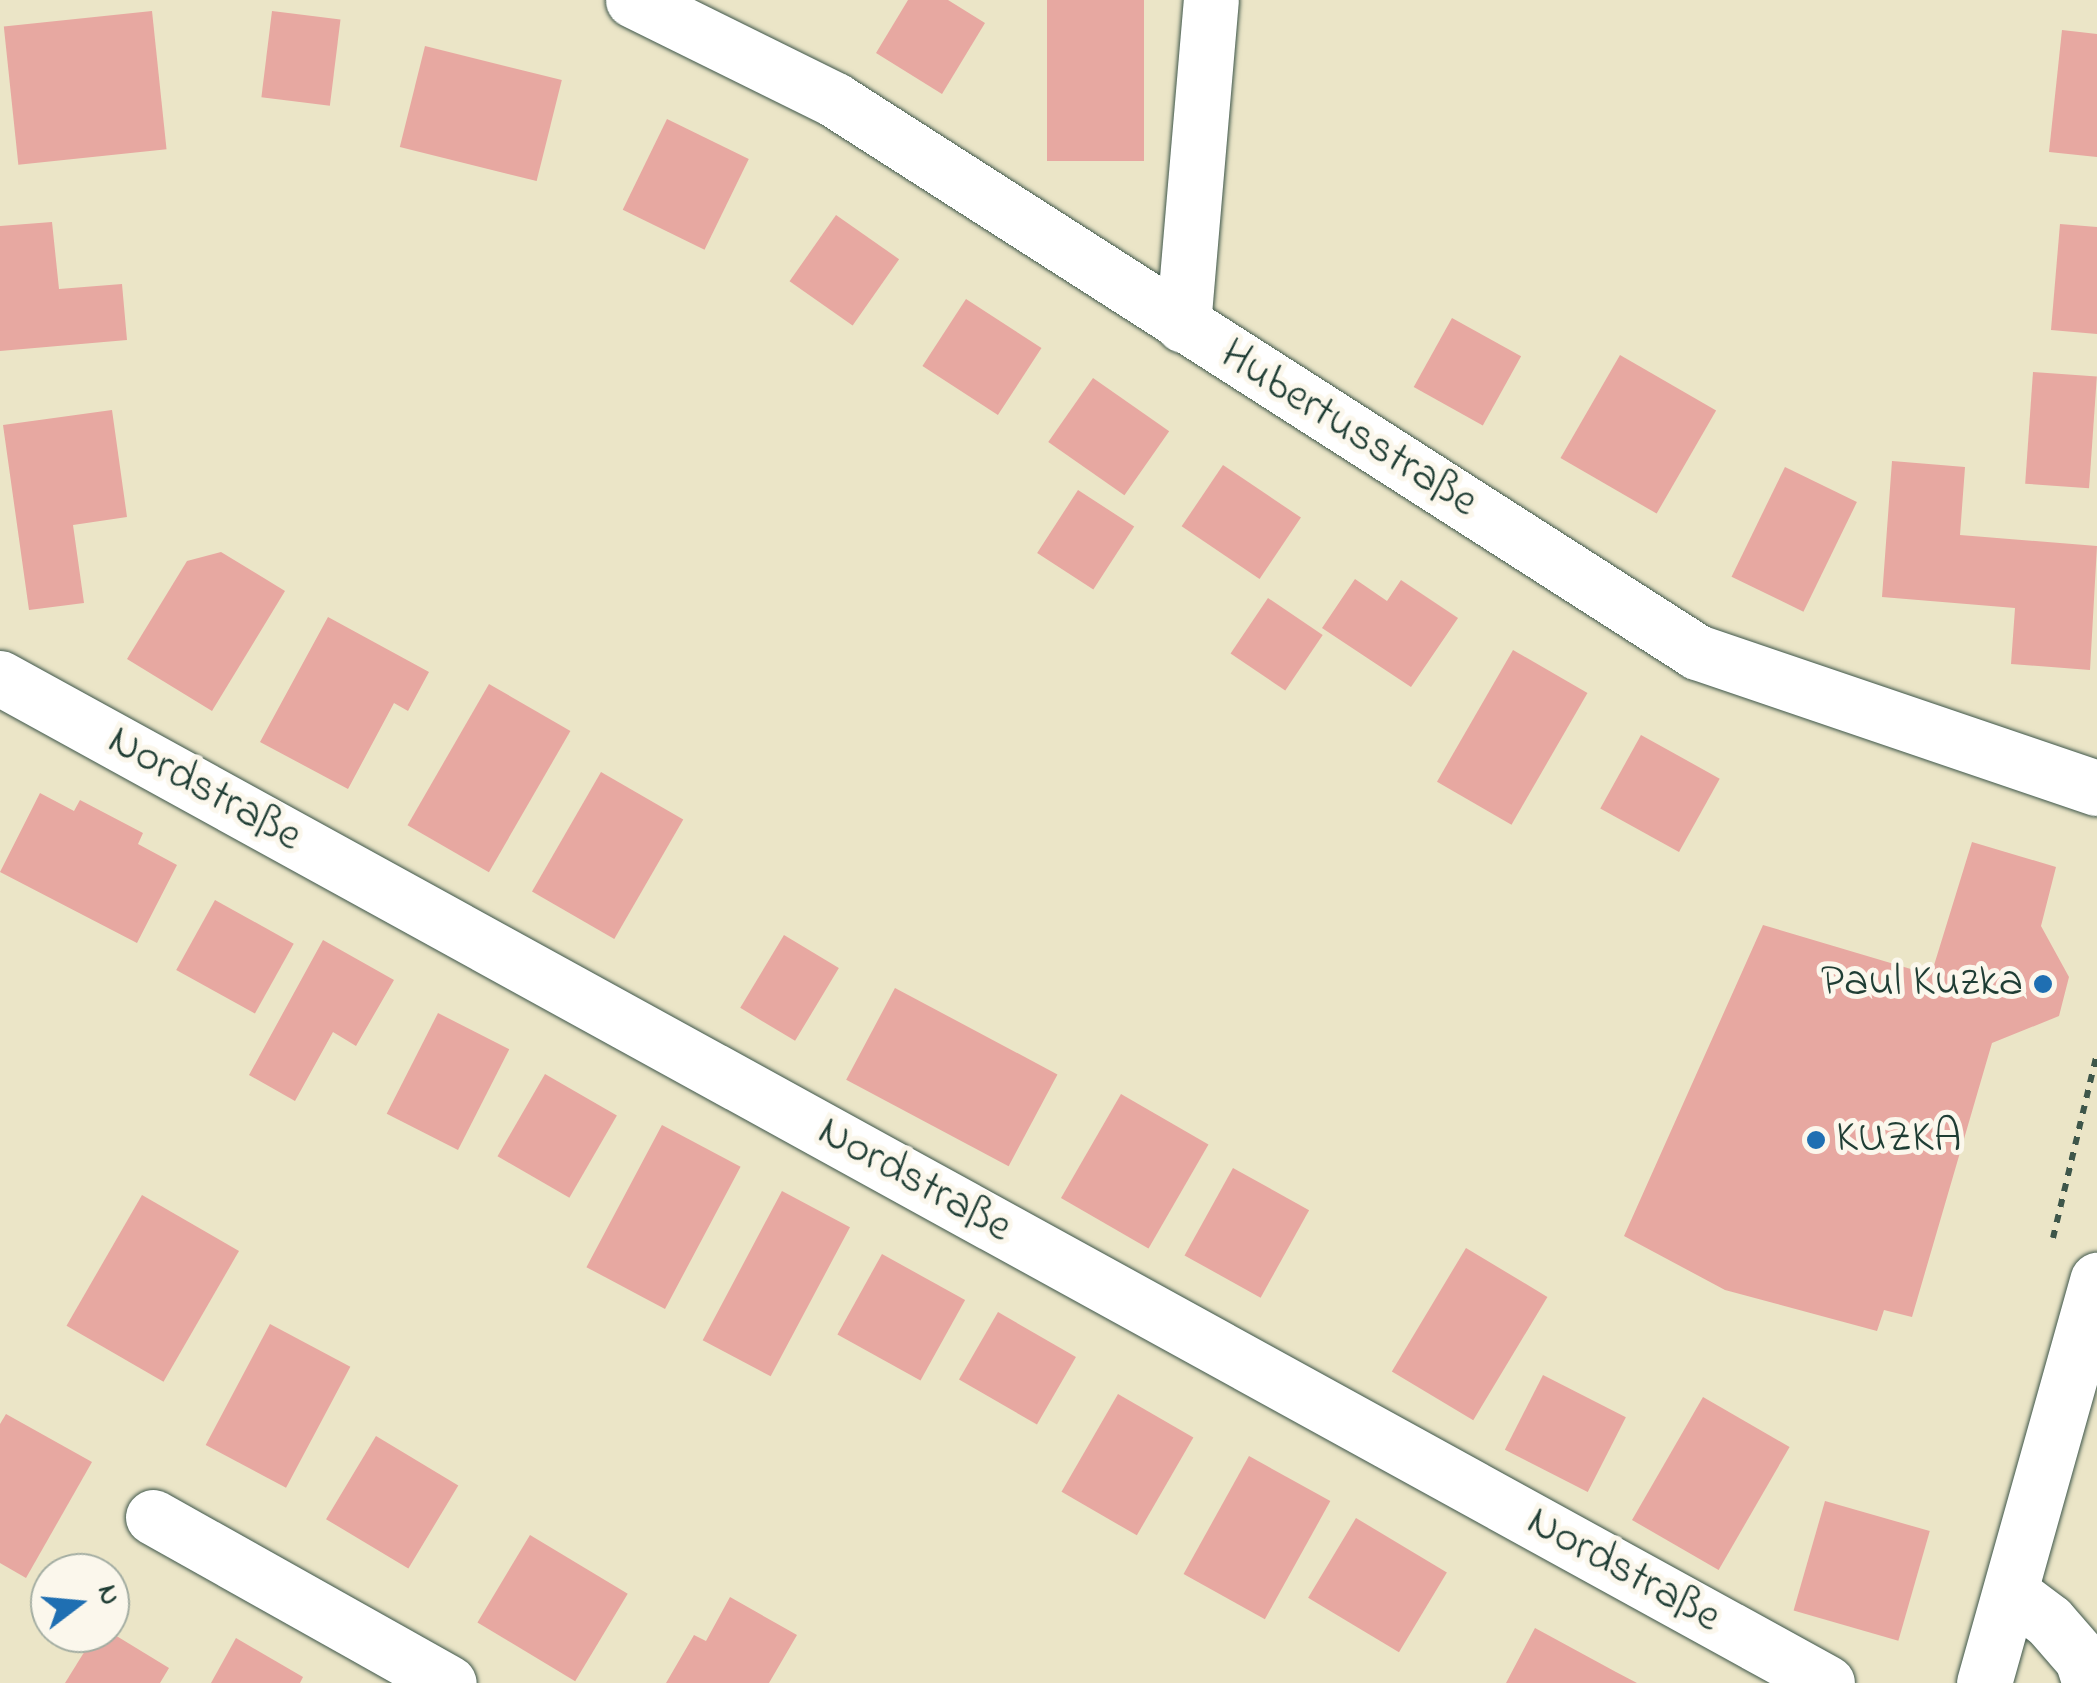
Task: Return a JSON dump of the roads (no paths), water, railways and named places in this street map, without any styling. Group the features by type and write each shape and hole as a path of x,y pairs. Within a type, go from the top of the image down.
{"street":[{"name":"Hubertusstraße","path":"632,0 835,100 1697,652 2097,788"},
{"path":"1184,326 1211,0"},
{"name":"Nordstraße","path":"0,678 1827,1683"},
{"path":"1984,1683 2013,1594 2097,1280"},
{"path":"154,1518 449,1683"},
{"path":"2013,1594 2049,1621 2082,1659 2090,1683"}],"place":[{"name":"Paul Kuzka","path":"2043,984"},
{"name":"KUZKA","path":"1816,1140"}]}
